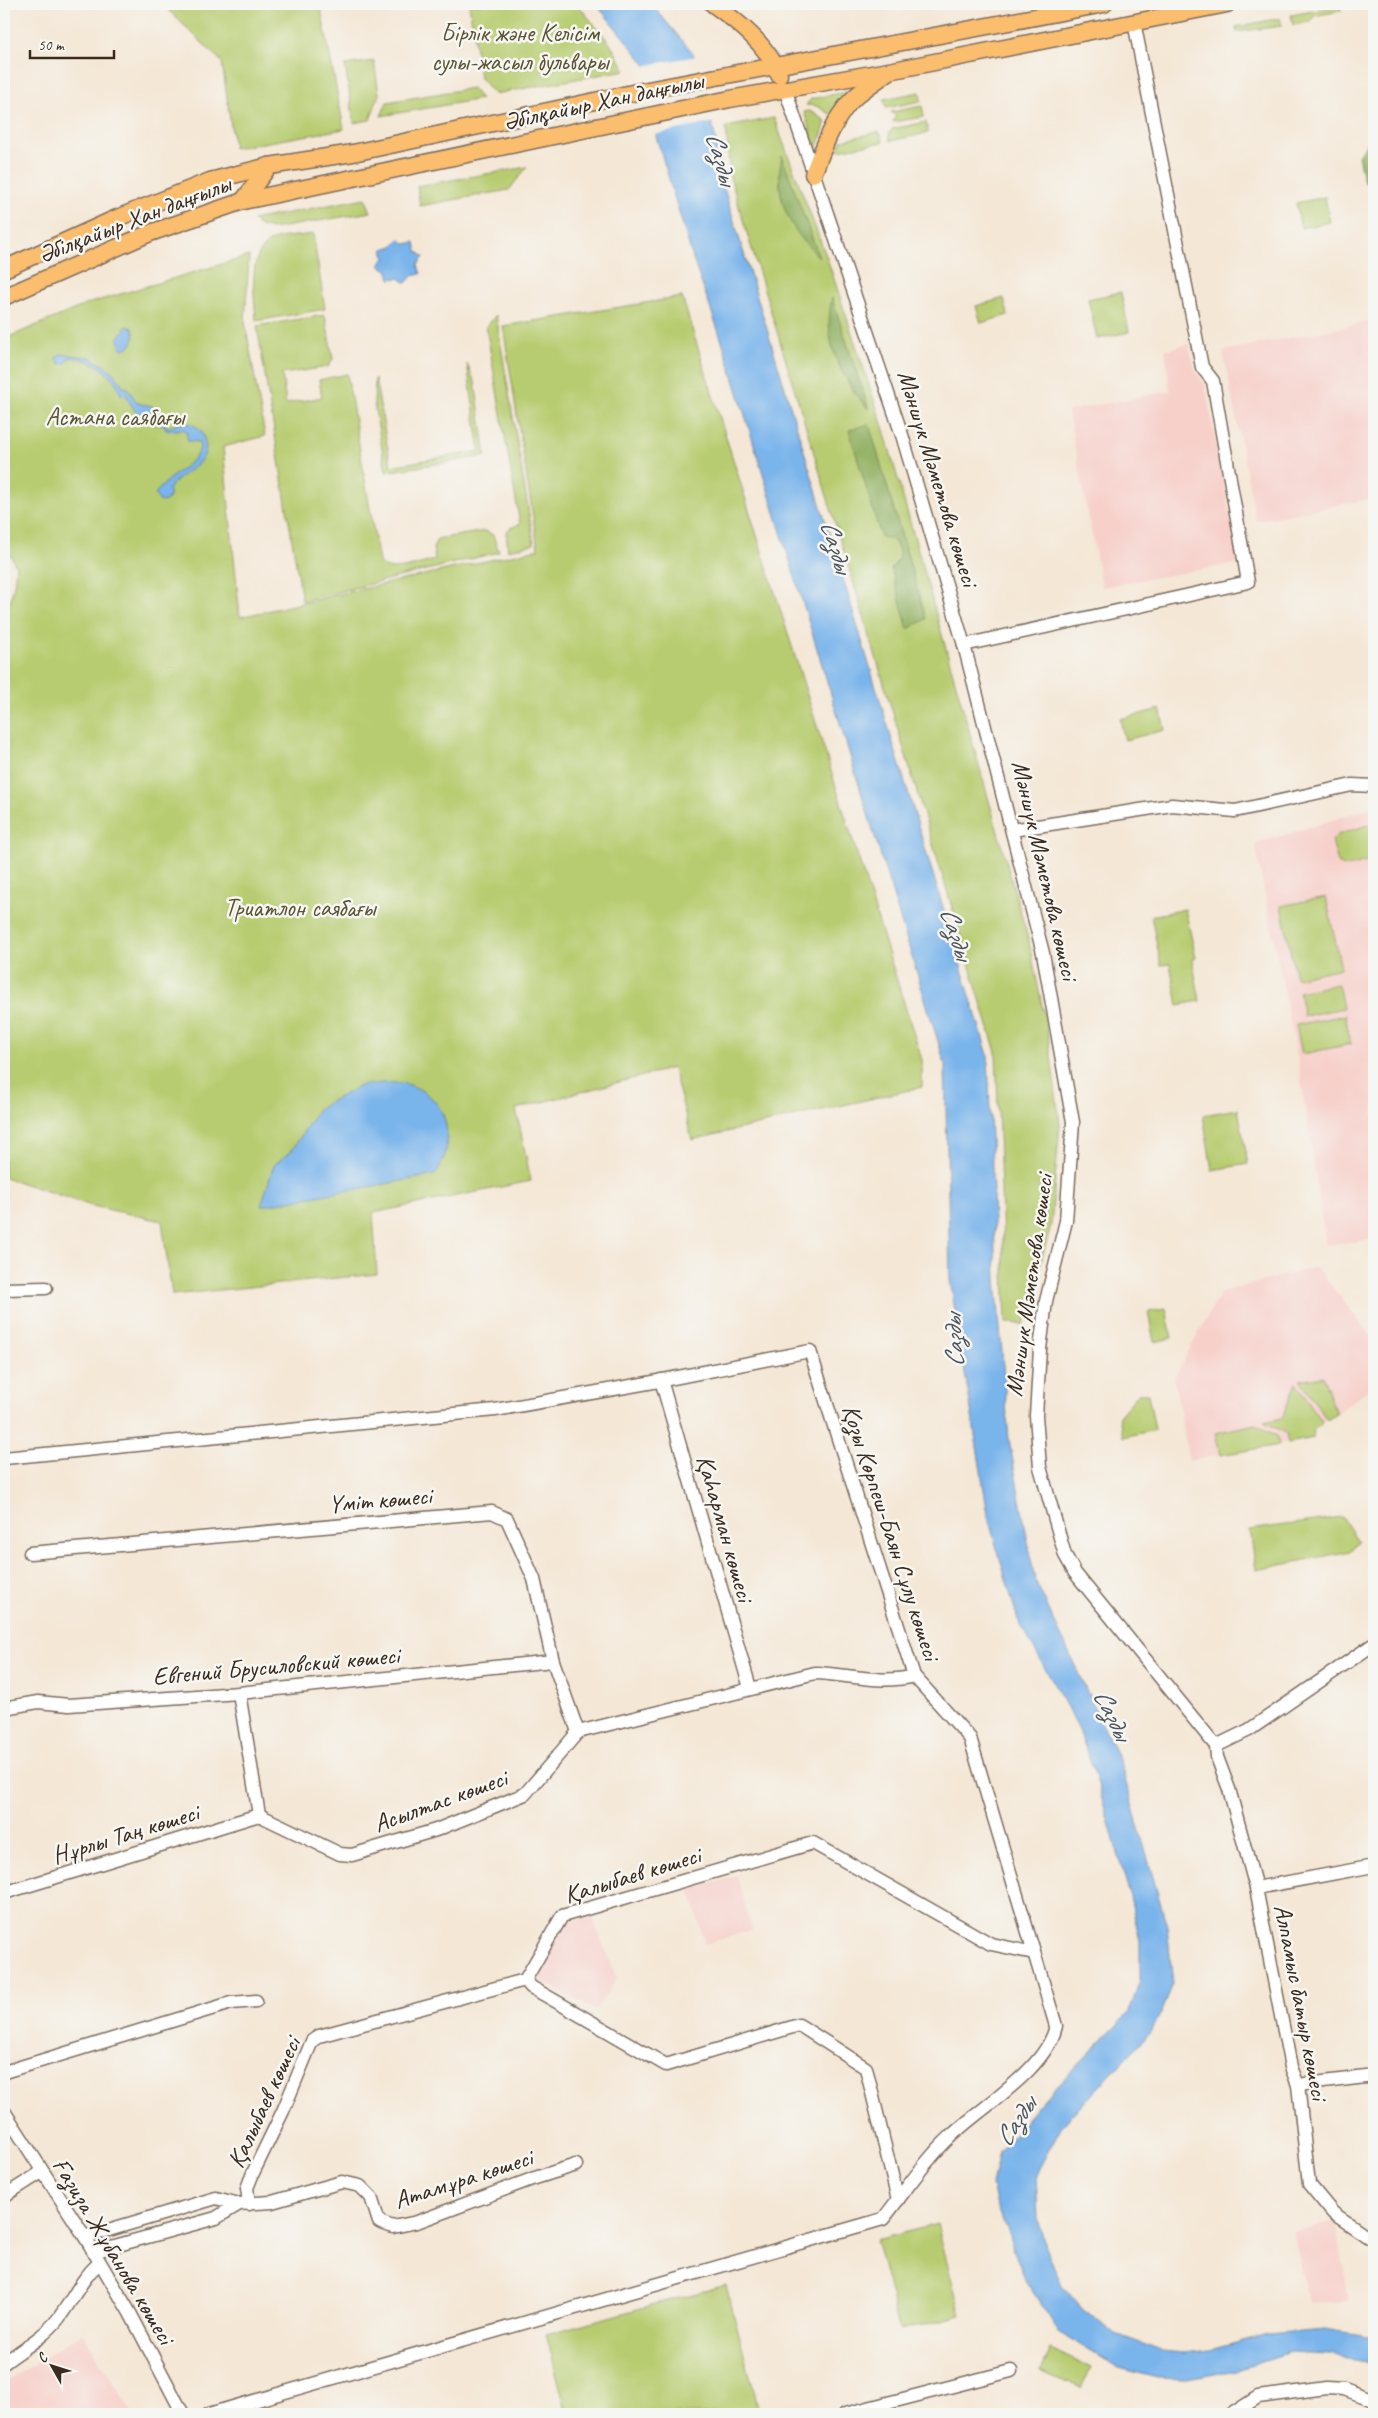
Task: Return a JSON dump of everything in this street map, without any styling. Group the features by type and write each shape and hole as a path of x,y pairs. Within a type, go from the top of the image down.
{"main road":[{"name":"Мәншүк Мәметова көшесі","path":"713,4 731,17 759,44 776,67 785,89"},
{"name":"Әбілқайыр Хан даңғылы","path":"4,269 117,218 210,182 269,166 353,153 637,92 1104,4"},
{"name":"Әбілқайыр Хан даңғылы","path":"4,297 150,232 243,201 721,100 918,65 1227,4"},
{"path":"1027,19 1030,43"},
{"path":"912,40 918,65"},
{"path":"813,174 832,130 844,110 856,96 890,70"},
{"path":"450,158 478,147 488,140 493,133 495,123"},
{"path":"243,201 269,166"}],"street":[{"path":"964,644 1248,582 1213,381 1202,368 1134,22"},
{"name":"Мәншүк Мәметова көшесі","path":"785,89 892,403 964,644 1043,953 1073,1122 1066,1221 1046,1301 1040,1349 1036,1416 1040,1467 1065,1555 1075,1573 1216,1746"},
{"path":"1012,830 1172,805 1235,811 1352,786 1374,786"},
{"path":"4,1289 46,1288"},
{"name":"Қозы Көрпеш-Баян Сұлу көшесі","path":"661,1380 810,1351 914,1676 970,1738 1056,2026 1054,2036 1038,2062 948,2138 898,2200"},
{"path":"4,1458 496,1410 661,1380"},
{"name":"Қаһарман көшесі","path":"661,1380 750,1688"},
{"name":"Үміт көшесі","path":"30,1553 492,1512 507,1519 534,1579 553,1661 578,1732"},
{"path":"1216,1746 1249,1730 1374,1644"},
{"name":"Евгений Брусиловский көшесі","path":"4,1708 38,1702 69,1705 239,1693 553,1661"},
{"path":"578,1732 814,1673 882,1680 914,1676"},
{"path":"239,1693 259,1815"},
{"name":"Асылтас көшесі","path":"259,1815 340,1854 352,1856 436,1830 525,1794 578,1732"},
{"name":"Алпамыс батыр көшесі","path":"1216,1746 1256,1888 1291,2067 1298,2085 1309,2184 1333,2213 1374,2241"},
{"name":"Нұрлы Таң көшесі","path":"4,1893 259,1815"},
{"name":"Қалыбаев көшесі","path":"244,2204 247,2188 253,2173 284,2111 312,2041 319,2036 525,1980 562,1916 813,1843 991,1944 1034,1953"},
{"path":"1256,1888 1374,1866"},
{"path":"210,2414 883,2219 898,2200 866,2068 799,2025 666,2065 531,1987 525,1980"},
{"path":"4,2072 231,2003 256,2001"},
{"path":"1298,2085 1374,2076"},
{"name":"Ғазиза Жұбанова көшесі","path":"4,2111 86,2237 99,2264 130,2312 183,2414"},
{"name":"Атамұра көшесі","path":"86,2237 216,2198 244,2204 272,2202 342,2182 360,2186 371,2197 379,2222 393,2227 417,2222 532,2179 576,2165"},
{"path":"4,2196 42,2172"},
{"name":"Атамұра көшесі","path":"93,2252 216,2218 244,2204"},
{"path":"4,2363 50,2328 80,2282 99,2264"},
{"path":"845,2414 1011,2371"},
{"path":"1232,2414 1258,2397 1326,2388 1344,2389 1374,2400"}],"shaded area":[{"path":"1374,321 1374,498 1256,521 1223,351"},
{"path":"1189,344 1195,370 1205,385 1239,563 1102,587 1068,411 1170,391 1165,350"},
{"path":"1374,807 1374,1239 1326,1245 1298,1061 1255,844"},
{"path":"1316,1267 1374,1340 1374,1385 1312,1431 1314,1438 1189,1461 1174,1378 1221,1292"},
{"path":"737,1876 752,1930 705,1944 690,1890"},
{"path":"592,1917 617,1979 595,2010 534,1978 567,1922"},
{"path":"1336,2221 1349,2301 1308,2303 1293,2232"},
{"path":"83,2333 133,2414 4,2414 4,2383"}],"green space":[{"path":"162,4 320,4 344,129 234,148 222,62"},
{"name":"Бірлік және Келісім сулы-жасыл бульвары","path":"469,4 577,4 609,42 626,70 494,94 480,78"},
{"path":"1340,6 1341,11 1314,16 1310,22 1293,25 1291,15"},
{"path":"1280,18 1282,26 1237,32 1236,27"},
{"path":"374,61 379,94 370,120 354,123 345,65"},
{"path":"472,88 481,99 381,116 387,102"},
{"path":"851,91 830,114 817,106 806,105 811,99"},
{"path":"920,92 921,101 886,108 884,99"},
{"path":"922,106 924,117 893,122 896,116 891,112"},
{"path":"810,111 826,121 817,150 804,112"},
{"path":"774,118 828,261 884,430 1029,942 1048,1034 1060,1125 1051,1225 1024,1324 1006,1323 996,1052 730,177 726,127"},
{"path":"926,122 928,133 890,141 889,133 892,129"},
{"path":"878,132 881,134 883,142 838,150 842,140"},
{"path":"1374,134 1374,180 1364,182 1358,156"},
{"path":"782,156 819,257 799,235 786,212 780,186"},
{"path":"527,167 509,190 420,206 417,186"},
{"path":"1325,197 1330,222 1301,228 1296,203"},
{"path":"365,198 371,212 272,229 261,226 252,220"},
{"path":"313,234 325,309 256,321 255,267 258,256 263,248 275,239"},
{"name":"Триатлон саябағы","path":"249,256 245,322 265,436 223,447 240,617 538,549 503,326 682,297 922,1060 922,1087 692,1140 673,1068 516,1109 531,1181 373,1213 377,1274 172,1295 162,1221 92,1206 4,1177 4,626 14,585 16,566 4,543 4,339 90,303"},
{"path":"1121,292 1129,332 1097,339 1088,299"},
{"path":"832,298 869,410 850,385 836,358 829,329"},
{"path":"1004,298 1008,315 981,323 976,306"},
{"path":"325,315 333,359 328,367 282,374 286,404 322,397 319,380 347,374 379,562 384,566 397,569 435,560 433,548 437,539 485,531 493,535 499,552 302,601 257,326"},
{"path":"496,315 534,544 508,550 506,532 520,524 486,327"},
{"path":"467,364 475,382 486,456 386,472 374,403 375,378 391,466 480,451"},
{"path":"869,424 926,619 908,629 891,569 897,562 899,551 892,539 881,537 849,430"},
{"path":"1160,709 1165,730 1125,740 1120,719"},
{"path":"1374,823 1374,859 1351,866 1338,863 1332,840 1337,835"},
{"path":"1326,897 1341,968 1296,978 1281,906"},
{"path":"1185,909 1196,958 1192,959 1200,1001 1178,1005 1170,964 1161,965 1151,916"},
{"path":"1338,984 1343,1008 1304,1016 1299,992"},
{"path":"1345,1015 1351,1044 1302,1054 1296,1025"},
{"path":"1238,1109 1248,1164 1212,1170 1203,1115"},
{"path":"1166,1309 1172,1338 1154,1342 1148,1312"},
{"path":"1323,1376 1336,1414 1327,1420 1300,1380"},
{"path":"1296,1383 1323,1423 1312,1431 1314,1438 1288,1443 1286,1433 1264,1422 1282,1418"},
{"path":"1138,1394 1148,1394 1155,1430 1123,1437 1119,1416"},
{"path":"1255,1424 1277,1436 1279,1445 1220,1455 1215,1433"},
{"path":"1342,1517 1358,1541 1350,1551 1256,1570 1250,1530"},
{"path":"937,2224 961,2315 900,2331 876,2240"},
{"path":"726,2285 760,2414 567,2414 546,2334"},
{"path":"1050,2349 1091,2368 1081,2389 1040,2371"}],"water":[{"path":"596,4 651,4 693,53 714,131 724,188 988,1055 996,1278 1009,1440 1035,1580 1120,1762 1167,1926 1173,1984 1161,2013 1150,2033 1061,2127 1036,2174 1038,2218 1045,2246 1062,2285 1082,2309 1116,2334 1162,2351 1185,2353 1210,2350 1267,2334 1326,2329 1374,2337 1374,2364 1329,2355 1290,2353 1237,2370 1187,2379 1158,2378 1119,2368 1059,2332 1025,2280 996,2202 992,2185 999,2152 1042,2101 1128,2014 1140,1980 1140,1941 1129,1892 1096,1778 1078,1727 1018,1620 989,1521 950,1280 945,1064 723,344 694,262 653,126 645,64"},
{"path":"399,239 406,244 415,242 417,251 424,257 418,265 421,274 412,276 406,283 399,278 390,279 388,271 380,265 385,258 383,249 393,246"},
{"path":"127,326 133,328 134,338 129,346 123,349 120,346 119,337"},
{"path":"61,354 90,357 112,371 125,388 127,387 136,401 152,406 161,413 168,428 185,423 197,427 201,431 205,442 205,452 202,459 168,490 170,495 166,501 160,502 156,492 192,461 200,448 199,442 188,441 186,431 183,429 167,431 164,425 145,420 136,412 126,394 121,396 119,389 109,374 93,363 77,358 69,358 66,363 60,364 56,358"},
{"path":"404,1083 410,1085 430,1096 437,1103 445,1121 447,1143 445,1154 435,1175 261,1206 274,1165 292,1150 319,1108 362,1085"}],"pier":[{"path":"697,56 715,122 653,135 650,126 643,66"}],"water label":[{"name":"Сазды","path":"722,158"},
{"name":"Сазды","path":"837,546"},
{"name":"Сазды","path":"957,933"},
{"name":"Сазды","path":"953,1341"},
{"name":"Сазды","path":"1113,1714"},
{"name":"Сазды","path":"1015,2121"}],"park label":[{"name":"Астана саябағы","path":"115,416"}]}
